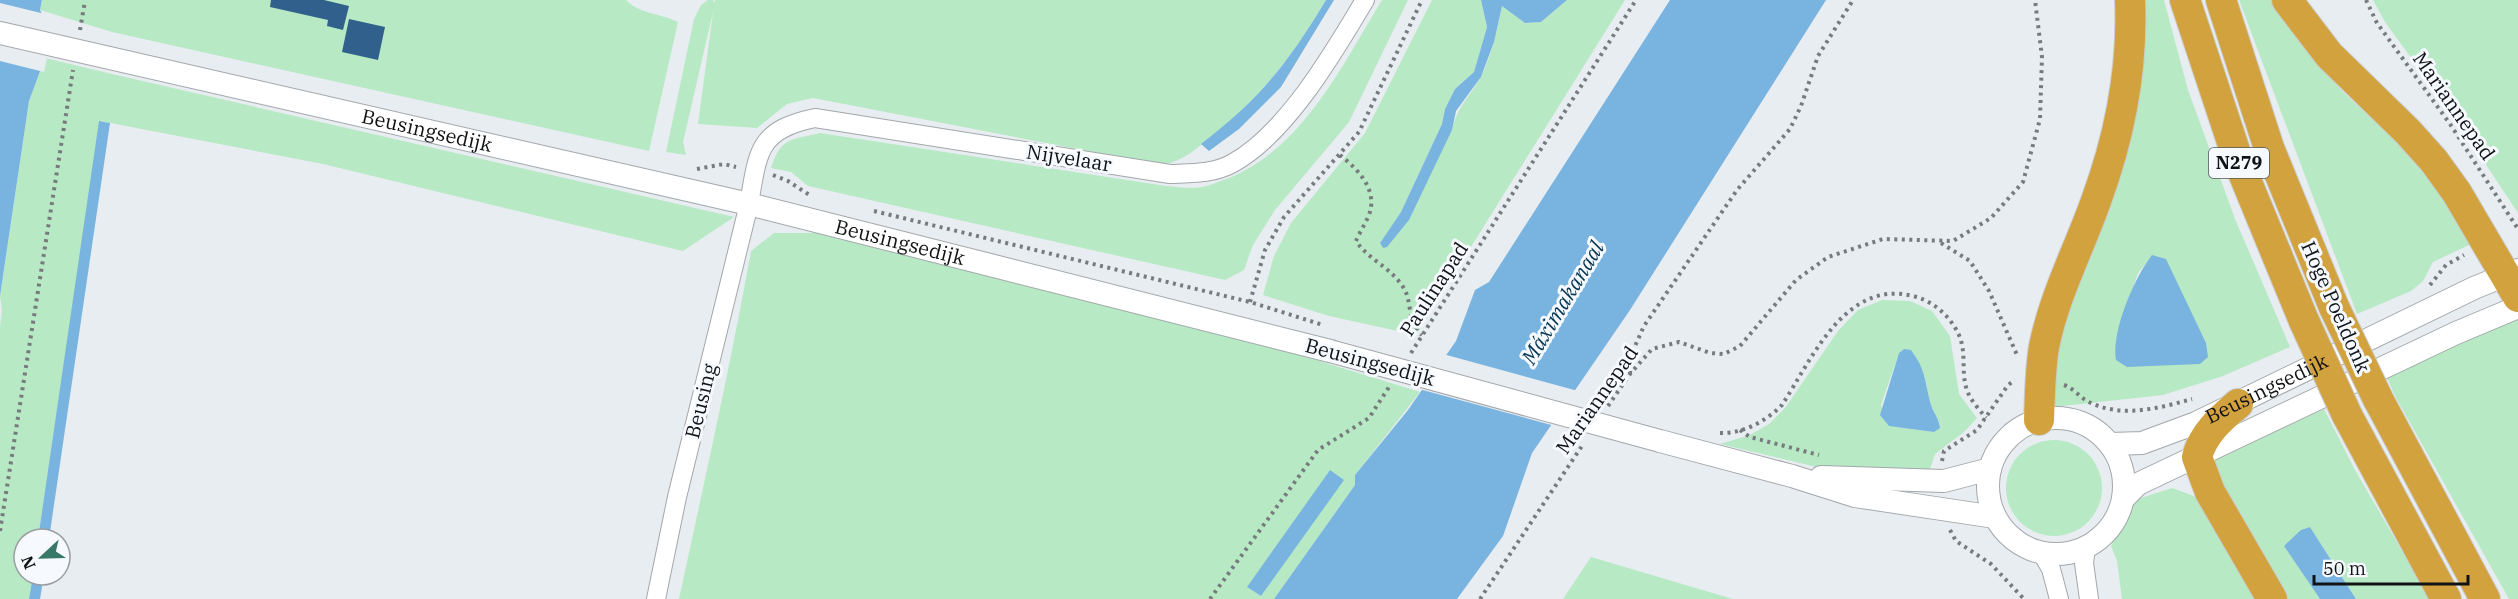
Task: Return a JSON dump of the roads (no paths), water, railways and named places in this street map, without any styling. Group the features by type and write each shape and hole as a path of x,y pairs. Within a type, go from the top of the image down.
{"highway":[{"path":"2039,420 2022,379 2044,347 2054,311 2096,202 2116,139 2129,76 2130,0"},
{"name":"Hoge Poeldonk","path":"2185,0 2246,181 2304,321 2346,415 2446,599"},
{"name":"Hoge Poeldonk","path":"2221,0 2269,148 2334,307 2378,399 2485,599"},
{"path":"2287,0 2329,55 2408,132 2434,161 2514,281"},
{"path":"2238,404 2206,435 2197,458 2210,492 2272,599"}],"street":[{"name":"Nijvelaar","path":"749,204 755,172 765,140 791,123 815,118 1170,174 1205,172 1233,163 1262,140 1289,112 1330,59 1365,0"},
{"name":"Beusingsedijk","path":"0,33 749,204 1330,351 1792,476 1854,496 1995,517"},
{"name":"Beusing","path":"656,599 677,497 749,204"},
{"name":"Beusingsedijk","path":"2110,444 2142,443 2238,404 2325,358 2514,281"},
{"name":"Beusingsedijk","path":"2124,498 2138,484 2197,458 2434,343 2518,307"},
{"path":"2058,418 2078,421 2095,430 2110,444 2119,460 2124,479 2124,498 2117,518 2104,535 2086,548 2064,554 2042,553 2025,547 2010,536 1995,517 1988,487 1990,469 1997,452 2008,438 2022,427 2039,420 2058,418"},
{"name":"Beusingsedijk","path":"1792,476 1944,481 1990,469"},
{"path":"2086,548 2084,563 2089,599"},
{"path":"2042,553 2051,569 2059,599"}],"water":[{"path":"0,0 42,0 40,10 50,30 45,58 29,101 0,296"},
{"path":"1326,0 1334,0 1281,87 1239,129 1209,151 1201,144 1240,111 1271,79 1299,43"},
{"path":"1481,0 1567,0 1541,22 1525,23 1502,6 1494,42 1481,77 1456,111 1452,130 1409,220 1387,247 1383,248 1380,243 1401,212 1442,124 1445,109 1455,89 1474,72 1487,27"},
{"name":"Máximakanaal","path":"1670,0 1826,0 1630,310 1532,453 1503,536 1457,599 1274,599 1355,485 1355,475 1408,410 1456,341 1475,290 1489,282"},
{"path":"99,121 110,123 51,527 40,527"},
{"path":"2152,255 2166,259 2206,343 2208,357 2200,364 2127,367 2116,360 2117,335 2125,306 2138,277"},
{"path":"1904,349 1911,350 1923,370 1931,405 1940,428 1934,432 1889,426 1880,415 1899,353"},
{"path":"1330,470 1344,480 1261,596 1247,587"},
{"path":"2310,527 2356,599 2320,599 2284,546 2301,530"},
{"path":"31,587 42,587 40,599 29,599"}]}
